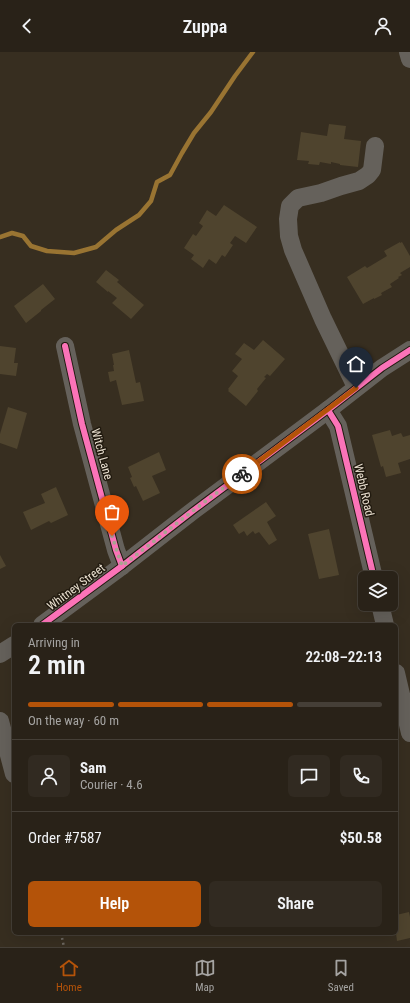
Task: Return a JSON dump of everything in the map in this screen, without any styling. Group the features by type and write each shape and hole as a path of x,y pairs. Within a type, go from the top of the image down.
{"street":[{"path":"408,52 410,59"},
{"path":"356,388 323,319 293,250 289,236 288,219 290,206 298,198 321,193 368,175 372,170 375,146"},
{"name":"Witch Lane","path":"65,346 82,424 116,550 122,566"},
{"name":"Whitney Street","path":"45,623 382,368 410,350"},
{"name":"Webb Road","path":"328,410 338,426 372,571"},
{"path":"382,611 385,623"},
{"path":"0,654 12,646"},
{"path":"398,682 410,733"},
{"path":"0,720 12,766"}],"path":[{"path":"61,935 64,947"}],"building":[{"path":"329,124 346,126 344,139 361,141 358,167 340,165 331,162 331,164 320,162 319,165 308,164 309,161 297,160 301,132 327,136"},
{"path":"224,205 257,227 246,243 235,236 230,243 233,245 225,257 222,255 216,264 209,259 203,268 191,259 194,255 184,248 193,234 196,236 203,226 199,223 207,210 216,216"},
{"path":"402,242 410,256 410,267 400,273 402,275 390,284 392,287 381,293 382,295 363,304 347,277 365,266 367,268 387,256 384,251"},
{"path":"106,270 119,280 117,282 144,305 131,319 112,303 117,298 96,282"},
{"path":"43,284 55,299 26,323 14,306"},
{"path":"263,340 285,359 270,376 267,374 264,377 266,378 257,389 258,391 246,406 228,391 238,376 232,371 242,359 235,354 244,343 254,350"},
{"path":"0,346 16,348 14,363 18,363 16,376 0,374"},
{"path":"129,350 136,383 140,382 144,401 122,405 116,380 110,382 108,372 114,371 112,354"},
{"path":"8,407 27,413 17,449 0,443 0,434"},
{"path":"390,430 392,436 401,433 403,437 410,435 410,459 398,463 401,473 386,477 383,466 381,467 372,435"},
{"path":"159,452 166,470 152,476 160,493 143,501 136,486 134,487 130,478 132,477 128,467"},
{"path":"56,487 68,515 51,523 49,521 31,530 23,512 45,503 41,494"},
{"path":"266,502 276,516 267,522 277,540 269,545 259,532 255,534 253,531 247,536 244,531 239,534 233,525"},
{"path":"329,529 339,575 319,579 308,534"},
{"path":"0,555 6,566 0,569"},
{"path":"409,912 410,938 397,941 396,935 398,935 398,915"}],"waterway":[{"path":"0,237 12,233 23,236 31,246 47,251 74,253 96,247 116,230 139,215 151,201 157,182 170,175 194,133 211,112 253,52"}],"cycle path":[{"path":"65,346 82,424 116,550 122,566"},
{"path":"45,623 382,368 410,350"},
{"path":"328,410 338,426 372,571"}],"way so far":[{"path":"112,536 122,566 242,474"}],"route":[{"path":"242,474 356,388"}]}
